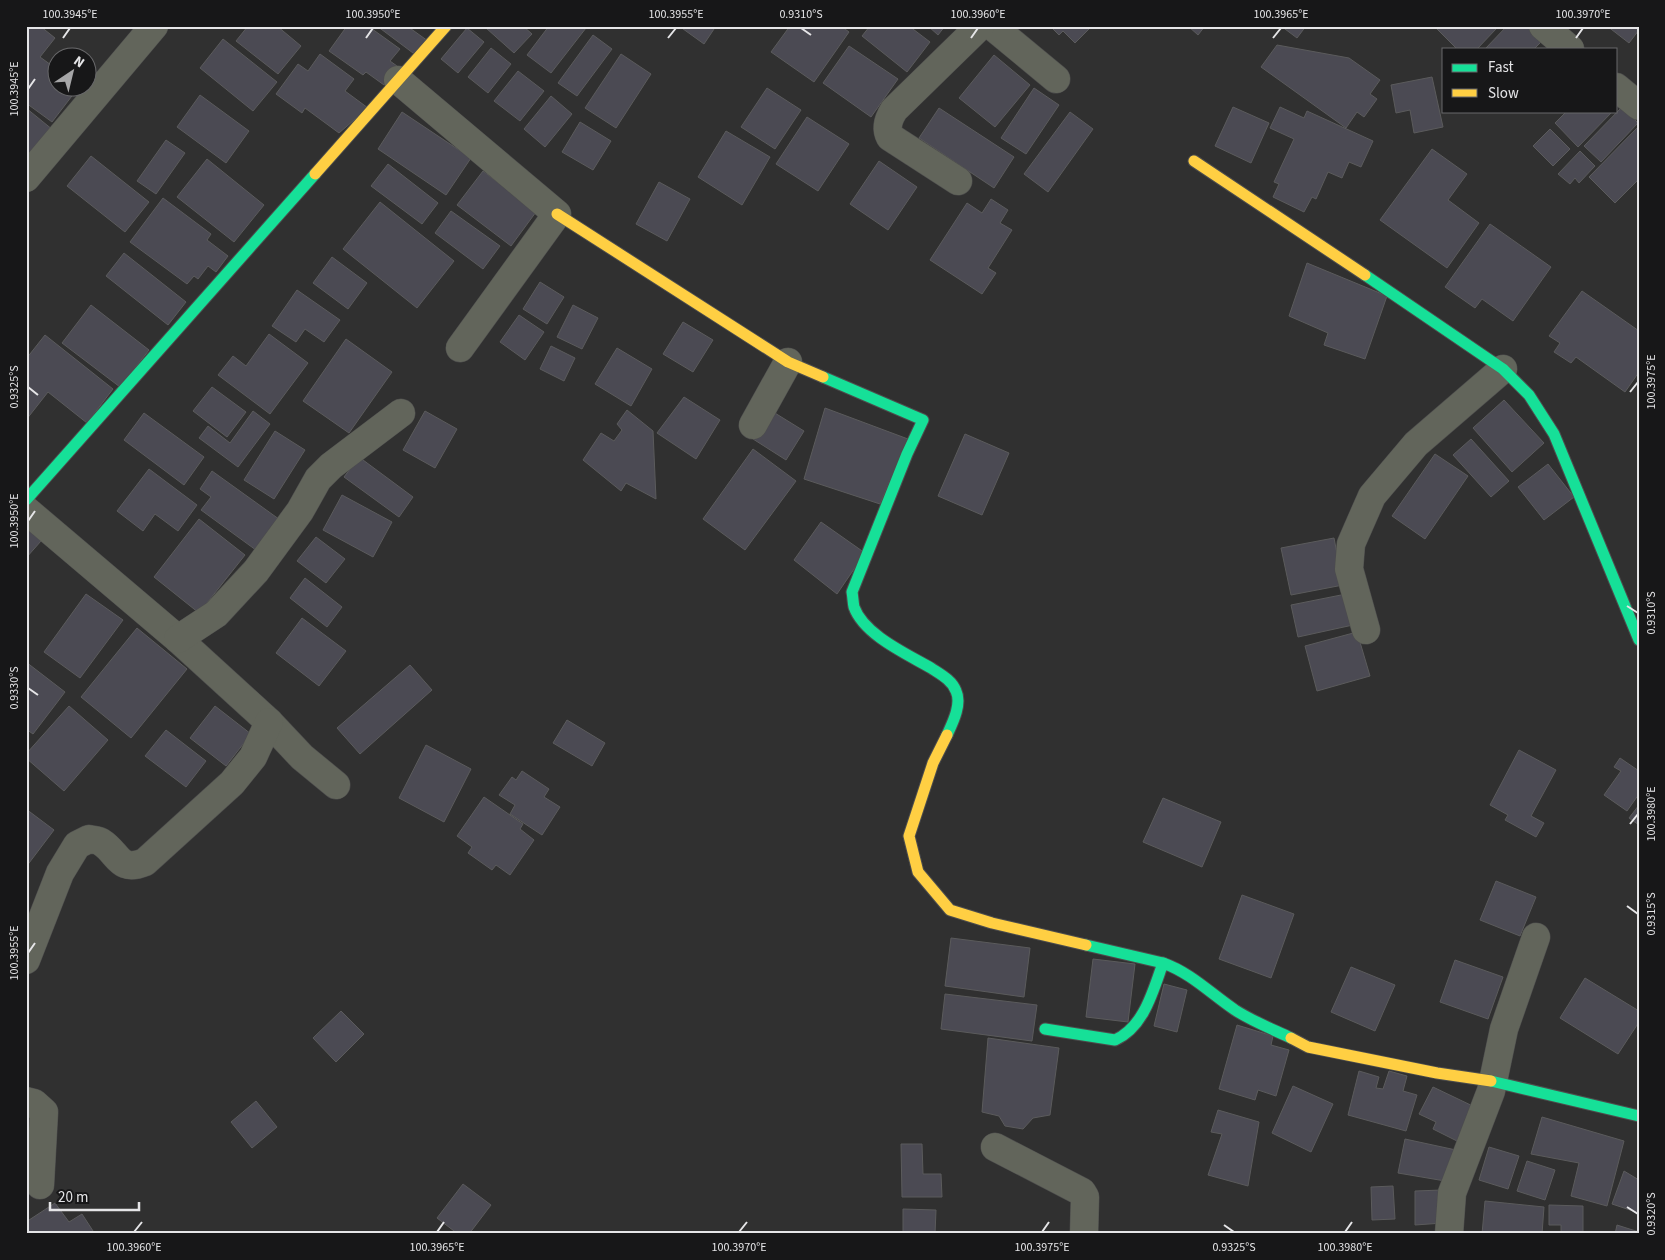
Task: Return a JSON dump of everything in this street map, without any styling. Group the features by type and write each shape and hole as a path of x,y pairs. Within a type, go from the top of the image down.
{"street":[{"path":"26,178 154,26"},
{"path":"26,500 446,26"},
{"path":"958,181 890,137 888,133 889,119 894,110 980,26"},
{"path":"992,26 1056,79"},
{"path":"1543,26 1569,48"},
{"path":"398,80 557,214 788,362 923,420 907,454 852,592 854,607 862,622 877,636 947,679 952,683 957,692 958,703 952,724 934,763 909,836 918,872 950,910 992,923 1163,963 1179,969 1236,1011 1308,1047 1493,1082 1639,1116"},
{"path":"1618,89 1639,106"},
{"path":"1194,161 1503,369 1529,395 1554,434 1639,640"},
{"path":"460,348 557,214"},
{"path":"753,424 788,362"},
{"path":"1366,630 1349,568 1351,544 1372,496 1416,444 1503,369"},
{"path":"178,638 216,614 256,571 300,511 318,479 331,466 401,413"},
{"path":"26,510 178,638 270,722 302,757 336,785"},
{"path":"26,960 60,873 77,845 89,839 101,842 122,864 134,866 144,862 232,783 253,757 270,722"},
{"path":"1449,1234 1452,1193 1493,1082 1504,1029 1536,937"},
{"path":"1044,1029 1115,1040 1128,1034 1146,1008 1163,963"},
{"path":"26,1101 34,1103 44,1112 40,1185"},
{"path":"995,1147 1082,1192 1085,1197 1084,1234"}],"building":[{"path":"28,26 40,26 55,38 40,57 48,63 48,98 70,98 52,122 26,103 26,29"},
{"path":"248,26 277,26 301,46 278,74 236,41"},
{"path":"347,26 368,26 400,49 390,61 397,66 384,85 366,72 363,75 329,51"},
{"path":"377,26 407,26 428,41 417,56"},
{"path":"488,26 523,26 532,34 514,53 486,28"},
{"path":"549,26 583,26 586,28 551,73 527,55"},
{"path":"679,26 716,26 704,44"},
{"path":"790,26 841,26 849,32 814,82 771,52"},
{"path":"870,26 909,26 930,42 907,72 862,36"},
{"path":"928,26 945,26 938,35"},
{"path":"1050,26 1092,26 1075,43 1063,31 1059,35"},
{"path":"1188,26 1205,26 1198,35"},
{"path":"1281,26 1306,26 1297,38"},
{"path":"1434,26 1492,26 1496,29 1478,48 1456,48"},
{"path":"1507,26 1531,26 1544,39 1535,48 1486,48"},
{"path":"1607,26 1639,26 1639,30 1629,43"},
{"path":"467,28 484,42 458,73 441,59"},
{"path":"593,35 612,49 577,96 558,83"},
{"path":"223,39 277,82 253,111 200,68"},
{"path":"1277,45 1349,58 1380,80 1370,94 1377,99 1364,117 1357,112 1346,128 1261,67"},
{"path":"849,46 898,79 871,117 823,83"},
{"path":"491,48 511,64 488,93 468,77"},
{"path":"320,54 354,79 345,91 368,108 339,133 305,108 302,113 276,94 298,64 308,71"},
{"path":"621,54 651,74 616,128 585,108"},
{"path":"994,55 1030,85 995,127 959,98"},
{"path":"518,71 544,91 520,121 494,101"},
{"path":"1432,77 1443,127 1414,133 1410,110 1396,113 1391,85"},
{"path":"767,88 801,110 775,149 741,127"},
{"path":"1034,88 1059,105 1026,154 1001,138"},
{"path":"200,95 249,131 226,163 177,127"},
{"path":"551,96 572,114 545,147 524,129"},
{"path":"1233,107 1269,123 1251,163 1215,146"},
{"path":"1280,107 1304,118 1307,111 1373,141 1361,167 1349,162 1342,178 1328,172 1316,199 1312,197 1304,212 1273,197 1279,184 1274,182 1294,139 1270,128"},
{"path":"1622,107 1638,123 1601,162 1584,146"},
{"path":"26,108 53,130 26,162"},
{"path":"939,108 1014,157 994,188 919,138"},
{"path":"402,112 471,158 446,195 378,149"},
{"path":"1070,112 1093,129 1048,192 1024,174"},
{"path":"1566,112 1612,112 1578,147 1555,123"},
{"path":"807,117 849,144 818,191 776,164"},
{"path":"580,122 611,141 593,170 562,152"},
{"path":"1637,128 1639,131 1639,179 1615,203 1589,177"},
{"path":"1550,129 1570,149 1553,166 1533,146"},
{"path":"726,131 770,157 742,205 698,177"},
{"path":"166,140 185,153 156,194 137,181"},
{"path":"1432,149 1467,174 1448,200 1479,223 1447,268 1380,220"},
{"path":"1580,151 1595,166 1579,183 1575,178 1570,184 1558,174"},
{"path":"91,156 149,202 125,232 67,186"},
{"path":"207,159 264,205 234,242 177,197"},
{"path":"879,161 917,187 888,230 850,204"},
{"path":"388,164 438,203 422,224 371,186"},
{"path":"483,171 536,212 511,246 457,205"},
{"path":"659,182 690,199 667,241 636,224"},
{"path":"163,198 211,234 207,240 228,256 216,272 208,266 198,279 194,276 187,284 130,242"},
{"path":"991,199 1008,210 1000,223 1012,230 988,268 996,273 982,294 930,260 967,203 982,213"},
{"path":"380,202 454,261 417,308 343,249"},
{"path":"451,211 500,246 483,269 435,233"},
{"path":"1490,224 1551,267 1513,321 1482,299 1475,308 1445,287"},
{"path":"124,253 186,302 168,325 106,276"},
{"path":"332,257 367,283 348,309 313,283"},
{"path":"1307,263 1387,296 1365,359 1324,345 1328,333 1289,316"},
{"path":"540,282 564,297 547,324 523,309"},
{"path":"297,290 340,320 324,342 305,329 296,342 272,326"},
{"path":"1582,291 1639,331 1639,372 1625,392 1576,357 1571,363 1554,352 1560,343 1549,336"},
{"path":"91,305 149,350 120,387 62,343"},
{"path":"573,305 598,318 582,349 557,337"},
{"path":"519,315 544,332 525,360 500,342"},
{"path":"683,322 713,340 693,372 663,354"},
{"path":"269,334 308,363 270,414 218,375 233,356 246,366"},
{"path":"45,335 113,389 87,423 48,392 26,420 26,359"},
{"path":"346,339 392,372 349,433 303,401"},
{"path":"551,346 575,358 564,381 540,369"},
{"path":"617,348 652,369 631,406 595,384"},
{"path":"212,387 246,412 227,437 193,411"},
{"path":"684,397 720,420 696,459 657,433"},
{"path":"1504,400 1544,443 1512,472 1473,428"},
{"path":"825,408 908,439 880,504 804,479"},
{"path":"627,410 653,431 656,499 626,483 621,491 583,460 601,433 614,441 622,430 617,424"},
{"path":"770,410 804,431 786,460 753,439"},
{"path":"253,411 270,424 238,467 199,438 208,426 230,443"},
{"path":"425,411 457,429 435,468 403,450"},
{"path":"144,413 204,457 184,485 124,440"},
{"path":"275,431 305,450 274,499 244,480"},
{"path":"965,434 1009,453 982,515 938,496"},
{"path":"1471,439 1509,481 1491,497 1453,455"},
{"path":"753,449 796,481 745,550 703,519"},
{"path":"1435,454 1468,476 1425,539 1392,516"},
{"path":"359,457 413,497 399,517 344,477"},
{"path":"1548,464 1574,497 1544,520 1518,487"},
{"path":"149,469 197,505 178,531 155,514 143,531 117,511"},
{"path":"212,471 283,522 260,553 201,510 211,497 200,489"},
{"path":"342,495 392,522 373,557 323,530"},
{"path":"199,519 245,555 199,613 154,577"},
{"path":"821,522 865,553 837,594 794,560"},
{"path":"26,528 41,541 26,558"},
{"path":"316,537 345,559 326,583 297,561"},
{"path":"1334,538 1343,585 1291,595 1281,548"},
{"path":"305,578 342,607 327,627 290,598"},
{"path":"86,594 123,620 80,678 44,652"},
{"path":"1346,594 1353,625 1298,637 1291,605"},
{"path":"302,618 346,651 319,686 276,653"},
{"path":"137,628 187,669 131,738 81,697"},
{"path":"1357,632 1370,676 1317,691 1305,646"},
{"path":"26,662 65,692 33,734 26,729"},
{"path":"410,665 432,690 360,754 337,728"},
{"path":"69,706 108,740 64,791 26,758 26,754"},
{"path":"215,706 251,734 226,766 190,738"},
{"path":"567,720 605,743 592,766 553,743"},
{"path":"166,730 206,761 186,787 145,756"},
{"path":"426,745 471,769 444,822 399,798"},
{"path":"1519,750 1556,770 1531,816 1544,823 1536,837 1505,820 1508,815 1490,805"},
{"path":"1620,758 1639,771 1639,794 1627,811 1604,795 1621,771 1614,767"},
{"path":"522,771 549,789 544,797 560,807 542,835 510,814 515,805 499,795 512,777 516,780"},
{"path":"484,797 523,824 520,829 534,840 510,875 496,865 492,870 468,853 472,847 457,836"},
{"path":"1163,798 1221,822 1202,867 1143,842"},
{"path":"1639,805 1639,825 1629,818"},
{"path":"26,809 54,830 26,867"},
{"path":"1496,881 1536,897 1520,936 1480,920"},
{"path":"1242,895 1294,914 1271,978 1219,959"},
{"path":"951,938 1030,948 1024,997 945,986"},
{"path":"1093,959 1135,964 1128,1022 1086,1017"},
{"path":"1455,960 1503,977 1488,1019 1440,1002"},
{"path":"1351,967 1395,985 1375,1031 1331,1012"},
{"path":"1585,978 1639,1011 1639,1022 1618,1054 1560,1018"},
{"path":"1164,984 1187,990 1177,1032 1154,1026"},
{"path":"945,994 1037,1005 1032,1041 941,1029"},
{"path":"341,1011 364,1034 336,1062 313,1038"},
{"path":"1237,1025 1273,1036 1271,1045 1289,1050 1276,1096 1258,1090 1255,1100 1219,1089"},
{"path":"988,1038 1059,1048 1050,1115 1033,1118 1023,1129 1005,1126 999,1116 982,1112"},
{"path":"1359,1071 1379,1077 1376,1088 1383,1089 1389,1071 1407,1076 1403,1091 1417,1095 1406,1131 1348,1115"},
{"path":"1293,1086 1333,1104 1311,1152 1272,1133"},
{"path":"1433,1087 1479,1109 1463,1144 1433,1129 1436,1122 1419,1114"},
{"path":"256,1101 277,1127 252,1148 231,1122"},
{"path":"1218,1110 1259,1122 1248,1186 1208,1175 1222,1134 1211,1132"},
{"path":"1542,1117 1624,1141 1607,1206 1571,1196 1579,1163 1531,1154"},
{"path":"1405,1139 1456,1150 1451,1182 1398,1173"},
{"path":"901,1144 922,1144 923,1174 941,1174 942,1197 902,1197"},
{"path":"1489,1147 1519,1156 1508,1189 1479,1180"},
{"path":"1527,1161 1555,1170 1545,1200 1517,1191"},
{"path":"1624,1171 1639,1180 1639,1213 1612,1204"},
{"path":"463,1184 491,1205 469,1234 458,1234 437,1218"},
{"path":"1393,1186 1395,1219 1372,1220 1371,1187"},
{"path":"1442,1190 1443,1223 1415,1225 1415,1191"},
{"path":"1485,1201 1544,1207 1542,1234 1482,1234"},
{"path":"55,1203 69,1222 82,1214 95,1234 26,1234 26,1222"},
{"path":"1549,1205 1583,1206 1583,1234 1561,1234 1561,1225 1549,1225"},
{"path":"903,1209 936,1210 935,1234 903,1234"},
{"path":"1617,1225 1639,1232 1639,1234 1615,1234"}],"traffic: fast":[{"path":"26,500 315,174"},
{"path":"1365,275 1503,369 1529,395 1554,434 1639,640"},
{"path":"823,377 923,420 907,454 852,592 854,607 859,617 876,635 942,675 954,687 958,696 958,702 954,719 947,735"},
{"path":"1086,945 1163,963"},
{"path":"1045,1029 1115,1040 1125,1034 1140,1017 1151,996 1163,963 1183,972 1242,1014 1291,1038"},
{"path":"1491,1081 1639,1116"}],"traffic: slow":[{"path":"315,174 446,26"},
{"path":"1194,161 1365,275"},
{"path":"557,214 788,362 823,377"},
{"path":"947,735 933,763 909,836 918,872 950,910 992,923 1086,945"},
{"path":"1291,1038 1308,1047 1437,1073 1491,1081"}]}
